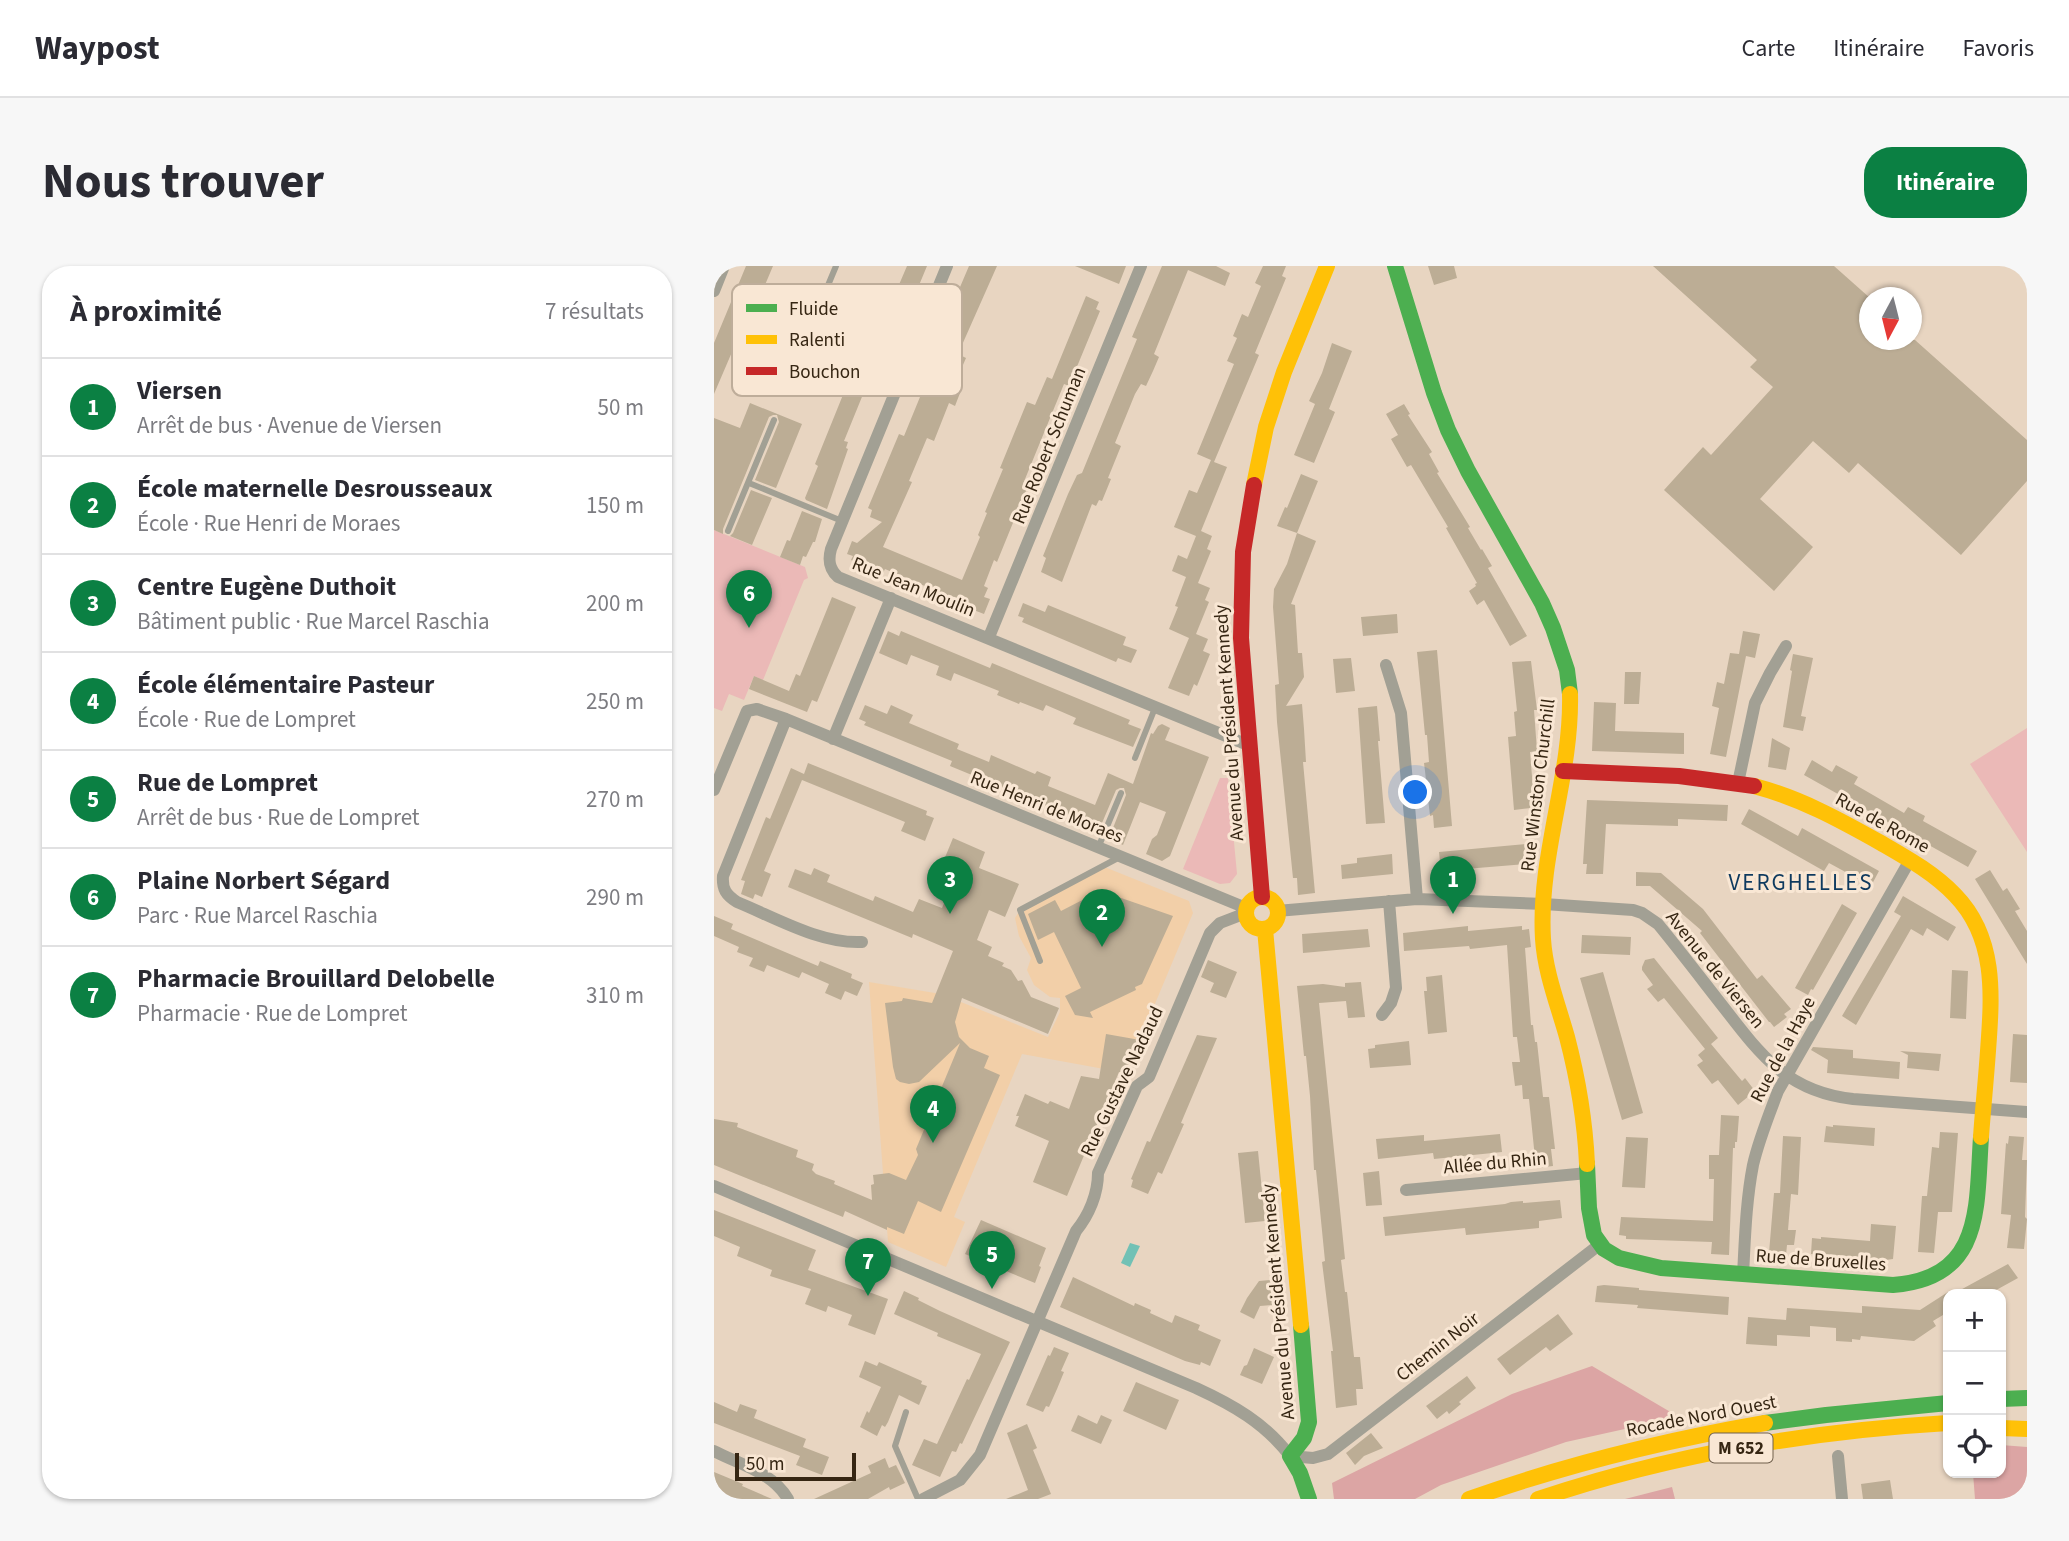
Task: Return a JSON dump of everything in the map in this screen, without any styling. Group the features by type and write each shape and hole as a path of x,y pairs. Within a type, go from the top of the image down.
{"main road":[{"name":"Avenue du Président Kennedy","path":"1262,897 1248,745 1240,615 1243,552 1249,507 1272,404 1327,266"},
{"name":"Rue Winston Churchill","path":"1395,266 1434,393 1453,443 1542,603 1567,670 1570,718 1547,864 1543,932 1545,955 1578,1084 1588,1173"},
{"name":"Rue de Rome","path":"1563,771 1706,779 1762,788 1804,803 1838,820 1910,860 1943,882 1981,933 1992,973 1984,1109"},
{"path":"1262,897 1272,901 1278,911 1274,923 1265,929 1253,927 1248,921 1246,911 1252,900 1262,897"},
{"name":"Avenue du Président Kennedy","path":"1265,929 1308,1415 1306,1437 1290,1456"},
{"name":"Rue de Bruxelles","path":"1599,1245 1616,1256 1651,1267 1904,1285 1923,1282 1941,1273 1958,1257 1973,1227 1984,1109"},
{"path":"1588,1173 1592,1234 1599,1245"},
{"path":"2006,1399 2027,1398"},
{"name":"Rocade Nord Ouest","path":"1469,1499 1576,1464 1700,1435 1813,1416 1943,1403"},
{"path":"2006,1421 2027,1421"},
{"name":"Rocade Nord Ouest","path":"1538,1499 1630,1472 1724,1451 1835,1434 1943,1423"},
{"path":"2006,1428 2027,1429"},
{"path":"1290,1456 1300,1473 1309,1499"}],"street":[{"path":"714,291 724,266"},
{"name":"Rue Jean Moulin","path":"940,284 947,266"},
{"name":"Rue Robert Schuman","path":"989,638 1141,266"},
{"name":"Rue Jean Moulin","path":"893,396 830,554 829,563 838,577 1248,745"},
{"path":"833,738 891,598"},
{"path":"1738,783 1755,703 1786,646"},
{"path":"1386,665 1401,713 1417,899"},
{"name":"Rue Henri de Moraes","path":"714,790 747,711 757,709 833,738 1246,911"},
{"path":"786,719 719,874 722,885 725,893 737,902 827,939 845,943 862,942"},
{"name":"Rue de la Haye","path":"1743,1275 1753,1167 1765,1126 1786,1074 1910,860"},
{"name":"Avenue de Viersen","path":"1278,911 1417,899 1625,908 1642,913 1664,931 1753,1045 1766,1059 1807,1088 1842,1098 2027,1112"},
{"path":"1382,1015 1394,996 1396,981 1389,901"},
{"name":"Rue Gustave Nadaud","path":"920,1499 960,1480 974,1465 1076,1231 1084,1221 1098,1187 1098,1173 1137,1086 1149,1077 1210,933 1220,923 1246,911"},
{"name":"Allée du Rhin","path":"1406,1190 1588,1173"},
{"path":"714,1186 1196,1388 1234,1407 1264,1428 1290,1456"},
{"name":"Chemin Noir","path":"1290,1456 1313,1458 1328,1454 1599,1245"},
{"path":"714,1451 764,1474 782,1489 788,1499"},
{"path":"1838,1456 1842,1499"}],"lane":[{"path":"829,284 836,266"},
{"path":"728,531 774,420"},
{"path":"749,482 842,521"},
{"path":"1135,758 1156,706"},
{"path":"1098,848 1121,793"},
{"path":"1040,961 1020,910 1119,857"},
{"path":"906,1412 895,1446 920,1499"}],"shaded area":[{"path":"714,530 805,567 808,578 804,580 763,680 754,676 744,700 729,694 722,711 714,708"},
{"path":"2027,728 2027,852 1970,764"},
{"path":"1220,778 1228,778 1237,874 1230,883 1220,884 1183,869"},
{"path":"1102,866 1189,901 1193,913 1126,1073 1022,1054 954,1217 965,1222 946,1267 888,1242 869,982 941,994 1048,1037 1060,1012 1060,998 1050,997 1034,985 1027,970 1031,958 1019,936 1015,918 1020,910"},
{"path":"1592,1366 1679,1417 1566,1442 1441,1485 1415,1499 1334,1499 1332,1483 1512,1394"},
{"path":"2006,1445 2027,1447 2027,1499 1975,1499 1973,1478 2006,1478"},
{"path":"1672,1487 1675,1499 1625,1499"}],"water":[{"path":"1130,1243 1140,1246 1130,1267 1121,1263"}],"building":[{"path":"746,266 773,266 765,284 739,284"},
{"path":"907,266 927,266 920,284 899,284"},
{"path":"969,266 997,266 962,345 962,284"},
{"path":"1075,266 1126,266 1119,284"},
{"path":"1162,266 1216,266 1230,273 1225,286 1188,270 1154,354 1159,357 1146,386 1141,384 1135,394 1115,443 1121,446 1108,478 1111,479 1102,501 1099,500 1096,506 1092,504 1062,582 1041,572 1046,558 1043,556 1068,494 1077,475 1082,473 1137,339 1132,337"},
{"path":"1263,266 1286,266 1282,276 1286,278 1255,353 1259,355 1214,462 1227,467 1201,531 1212,536 1207,549 1211,551 1198,583 1210,588 1205,600 1209,602 1196,634 1208,639 1203,651 1210,654 1197,686 1194,684 1189,696 1168,688 1189,638 1169,629 1186,577 1172,571 1178,555 1187,559 1196,536 1174,527 1189,490 1197,493 1211,460 1197,454 1234,364 1227,361 1237,338 1233,336 1242,314 1248,317 1261,286 1255,283"},
{"path":"1428,266 1454,266 1457,278 1434,285"},
{"path":"1653,266 1834,266 1859,288 1859,350 1922,350 1922,346 2027,440 2027,481 1961,555 1858,463 1849,473 1813,441 1760,499 1813,547 1774,591 1664,490 1703,447 1711,455 1773,387 1750,367 1757,360"},
{"path":"1086,296 1099,302 1096,309 1100,311 1069,386 1064,384 1023,484 1028,486 997,562 994,560 984,586 988,588 984,597 990,599 984,614 940,597 941,593 885,569 883,573 851,560 853,556 847,554 852,541 857,543 882,522 870,517 872,510 868,508 899,434 904,436 920,396 959,396 955,406 949,403 934,441 927,438 909,481 912,482 883,547 962,580 980,537 978,535 987,513 985,512 1003,469 1000,468 1027,402 1035,405 1047,377 1052,379"},
{"path":"732,300 732,352 714,394 714,343"},
{"path":"1332,343 1352,351 1329,409 1335,412 1314,463 1294,455 1315,404 1309,401"},
{"path":"843,396 862,396 844,441 848,442 848,449 827,509 805,498 818,466 815,464"},
{"path":"750,403 802,424 776,488 755,480 779,422 777,415 769,417 723,534 714,530 714,418 740,428"},
{"path":"1404,404 1432,452 1429,454 1439,472 1437,473 1492,566 1488,568 1527,636 1510,646 1484,600 1477,605 1469,591 1477,583 1446,528 1448,527 1411,465 1407,467 1391,439 1398,435 1386,414"},
{"path":"1301,474 1318,481 1297,533 1277,526"},
{"path":"751,490 772,498 752,545 730,536"},
{"path":"802,511 822,519 815,542 806,557 803,556 800,565 780,557 787,540 790,541"},
{"path":"1297,533 1316,541 1291,604 1295,605 1298,653 1302,653 1304,677 1286,706 1302,704 1306,762 1303,762 1315,893 1298,895 1297,878 1293,878 1277,722 1275,685 1279,684 1273,607 1274,589 1287,564"},
{"path":"832,597 856,607 817,702 812,700 807,712 749,689 754,676 789,691 796,674 800,676"},
{"path":"1023,603 1045,612 1048,605 1126,637 1123,645 1137,650 1131,663 1118,658 1116,662 1022,622 1024,618 1018,616"},
{"path":"1397,614 1398,633 1363,636 1361,617"},
{"path":"888,631 899,636 901,631 990,668 992,663 1130,720 1128,724 1141,729 1133,747 1073,724 1076,718 1046,705 1043,711 1020,702 1019,704 997,695 999,691 954,673 951,681 936,675 939,666 911,655 907,665 879,653"},
{"path":"1743,631 1760,634 1755,658 1746,656 1726,757 1710,754 1719,708 1712,706 1717,682 1724,684 1730,653 1739,654"},
{"path":"1437,650 1452,826 1434,828 1433,815 1430,816 1424,763 1429,762 1417,652"},
{"path":"1793,654 1813,658 1801,716 1806,717 1803,731 1783,727"},
{"path":"1351,658 1355,691 1336,693 1333,659"},
{"path":"1531,661 1537,710 1534,710 1537,751 1530,752 1534,801 1531,802 1531,808 1514,810 1508,737 1516,736 1514,712 1517,711 1512,662"},
{"path":"1625,672 1641,672 1639,704 1624,704"},
{"path":"1594,702 1616,703 1615,731 1684,733 1684,754 1592,751"},
{"path":"865,705 887,714 891,705 913,715 909,723 959,744 957,749 989,762 991,755 1035,774 1037,771 1051,777 1048,786 1095,805 1108,773 1133,784 1151,733 1162,724 1170,728 1165,740 1209,757 1170,856 1162,861 1146,854 1166,812 1140,802 1123,845 1112,837 1126,795 1124,788 1116,790 1102,823 1090,819 1088,823 950,766 952,761 864,725 866,722 859,719"},
{"path":"1377,706 1385,823 1366,824 1358,708"},
{"path":"1772,738 1790,748 1786,770 1768,767"},
{"path":"1812,760 1832,772 1836,765 1858,777 1854,784 1904,813 1908,807 1925,816 1923,821 1977,851 1968,867 1804,775"},
{"path":"808,763 927,811 926,815 934,818 925,841 901,831 905,822 802,780 764,871 771,874 762,897 755,894 753,899 741,894 745,881 741,880 766,817 770,819 791,768 804,774"},
{"path":"1587,800 1728,805 1727,821 1678,819 1678,826 1606,824 1603,874 1586,874 1587,864 1583,864"},
{"path":"1749,809 1798,836 1802,828 1879,871 1871,886 1829,863 1824,871 1741,824"},
{"path":"953,838 985,852 979,868 1019,884 1005,917 989,910 977,940 992,947 988,956 1004,963 1002,966 1011,970 1018,981 1022,980 1031,997 1059,1008 1048,1034 962,998 955,1022 959,1037 970,1048 989,1056 984,1068 1000,1075 941,1212 918,1201 904,1234 887,1227 887,1230 845,1211 843,1217 714,1165 714,1119 738,1123 737,1127 798,1150 796,1157 814,1164 812,1170 816,1174 872,1200 873,1175 889,1173 906,1180 960,1043 919,1082 900,1082 896,1079 893,1067 885,1003 902,1001 903,998 932,1003 953,951 913,934 912,938 788,887 795,869 811,875 814,868 830,875 827,882 873,901 875,896 913,912 919,899 942,908 955,878 939,872"},
{"path":"1526,844 1527,864 1441,871 1439,852"},
{"path":"1392,854 1393,874 1342,879 1341,865 1357,863 1357,858"},
{"path":"1990,870 2003,891 2007,888 2020,909 2015,911 2027,931 2027,964 1975,879"},
{"path":"1636,872 1661,873 1703,909 1757,979 1762,975 1791,1009 1784,1014 1787,1017 1774,1027 1700,933 1702,931 1650,886 1636,886"},
{"path":"1104,892 1173,916 1142,984 1135,987 1136,990 1090,1012 1093,1018 1075,1015 1065,996 1081,988 1054,932 1038,940 1028,914 1055,900 1061,911 1094,894 1095,896"},
{"path":"1903,896 1956,927 1948,941 1927,928 1923,936 1911,929 1856,1025 1842,1016 1901,916 1894,912"},
{"path":"1842,904 1857,913 1808,995 1795,988"},
{"path":"714,916 733,924 731,929 818,966 820,961 852,974 851,978 863,983 857,996 845,991 841,1000 825,993 829,984 802,972 799,978 767,965 764,972 749,966 753,958 737,952 739,947 714,936"},
{"path":"1468,926 1468,931 1522,926 1522,930 1529,929 1531,947 1525,948 1531,1025 1537,1042 1543,1097 1549,1097 1555,1149 1551,1149 1553,1166 1536,1168 1529,1099 1523,1099 1522,1085 1515,1086 1512,1062 1520,1062 1517,1037 1513,1037 1507,945 1404,951 1403,933"},
{"path":"1368,929 1370,947 1303,953 1302,934"},
{"path":"1582,935 1631,937 1630,955 1581,953"},
{"path":"1654,958 1718,1038 1711,1044 1742,1081 1745,1078 1755,1091 1738,1105 1718,1080 1712,1084 1697,1065 1703,1061 1698,1055 1705,1049 1664,998 1658,1002 1647,989 1653,985 1642,967 1645,960"},
{"path":"1208,960 1237,972 1226,998 1210,992 1214,983 1201,977"},
{"path":"1952,970 1968,971 1966,1019 1950,1018"},
{"path":"1603,972 1643,1113 1622,1120 1580,978"},
{"path":"1442,975 1447,1032 1428,1034 1424,991 1427,991 1426,977"},
{"path":"1361,982 1365,1017 1348,1018 1346,1001 1319,1003 1345,1259 1341,1260 1354,1357 1360,1357 1363,1389 1356,1389 1357,1405 1336,1408 1333,1351 1322,1262 1325,1261 1314,1170 1310,1096 1297,986 1323,984 1345,987 1345,983"},
{"path":"1106,1034 1140,1040 1126,1073 1119,1072 1067,1196 1033,1182 1049,1141 1015,1126 1019,1116 1016,1116 1025,1094 1069,1109 1081,1076 1099,1079"},
{"path":"2013,1034 2027,1035 2027,1083 2010,1082"},
{"path":"1197,1035 1217,1038 1162,1174 1158,1172 1148,1194 1131,1187 1131,1179"},
{"path":"1409,1041 1411,1065 1370,1068 1368,1049 1375,1048 1375,1045"},
{"path":"1813,1047 1853,1050 1853,1058 1900,1062 1899,1079 1827,1073 1828,1060 1811,1050"},
{"path":"1900,1051 1941,1054 1939,1071 1907,1068 1908,1055"},
{"path":"1721,1115 1739,1116 1737,1142 1733,1148 1729,1255 1711,1254 1712,1242 1626,1239 1626,1236 1619,1235 1621,1217 1713,1221 1714,1179 1709,1179 1709,1155 1719,1155"},
{"path":"1826,1126 1875,1128 1874,1146 1824,1142"},
{"path":"1940,1132 1958,1133 1952,1212 1938,1212 1934,1253 1918,1252 1922,1196 1927,1196 1932,1147 1939,1148"},
{"path":"1500,1134 1502,1152 1434,1159 1433,1153 1378,1159 1376,1139 1424,1135 1424,1141"},
{"path":"1783,1136 1801,1137 1798,1195 1791,1194 1788,1230 1796,1230 1794,1245 1787,1245 1786,1255 1769,1253 1774,1193 1780,1193"},
{"path":"2009,1136 2024,1137 2022,1160 2027,1160 2027,1219 2024,1249 2007,1248 2011,1215 2001,1214 2006,1143 2008,1144"},
{"path":"1626,1137 1648,1138 1645,1188 1622,1187"},
{"path":"1258,1151 1265,1221 1245,1223 1238,1153"},
{"path":"1379,1171 1382,1205 1366,1206 1363,1173"},
{"path":"1560,1200 1562,1218 1539,1221 1539,1228 1466,1235 1465,1228 1385,1236 1383,1217 1511,1202"},
{"path":"714,1210 816,1250 808,1270 888,1299 875,1335 848,1325 852,1315 828,1306 826,1312 805,1304 811,1289 770,1276 772,1270 737,1256 740,1247 714,1236"},
{"path":"981,1220 1046,1248 1035,1283 965,1254"},
{"path":"1871,1224 1896,1226 1893,1259 1811,1254 1812,1238 1870,1241"},
{"path":"2008,1264 2018,1278 1998,1289 1962,1289"},
{"path":"1073,1277 1134,1306 1135,1303 1151,1310 1150,1313 1172,1323 1175,1315 1200,1325 1198,1330 1221,1340 1210,1366 1201,1362 1200,1365 1185,1361 1060,1307"},
{"path":"1270,1280 1272,1305 1260,1306 1254,1319 1240,1312 1259,1281"},
{"path":"1597,1286 1729,1297 1728,1315 1595,1302"},
{"path":"904,1291 940,1311 1010,1342 962,1444 960,1443 956,1452 952,1451 940,1477 912,1465 924,1439 937,1444 981,1354 894,1314"},
{"path":"1943,1295 1943,1315 1933,1321 1936,1326 1914,1341 1861,1336 1860,1340 1852,1339 1852,1342 1836,1341 1836,1328 1810,1326 1810,1337 1777,1335 1777,1346 1746,1344 1748,1317 1786,1320 1787,1308 1862,1313 1862,1306 1920,1310"},
{"path":"1558,1314 1573,1334 1550,1351 1546,1347 1510,1375 1497,1359"},
{"path":"1054,1347 1069,1353 1057,1389 1049,1407 1046,1406 1043,1412 1026,1405"},
{"path":"1254,1348 1274,1357 1262,1384 1240,1375"},
{"path":"865,1361 877,1366 879,1362 922,1381 921,1384 927,1386 919,1405 899,1395 888,1422 885,1427 882,1425 877,1436 860,1427 881,1387 859,1377"},
{"path":"1467,1376 1476,1388 1449,1414 1447,1411 1437,1419 1426,1406"},
{"path":"1136,1382 1179,1400 1166,1430 1123,1411"},
{"path":"714,1402 737,1412 740,1404 757,1410 754,1418 806,1439 803,1447 829,1457 822,1475 796,1465 800,1456 714,1423"},
{"path":"1078,1415 1097,1424 1101,1415 1112,1420 1101,1444 1071,1431"},
{"path":"1027,1424 1037,1448 1033,1450 1051,1494 1038,1499 1006,1499 1028,1490 1007,1433"},
{"path":"1371,1433 1383,1448 1364,1456 1355,1465 1346,1453"},
{"path":"885,1458 889,1468 896,1465 905,1483 890,1490 889,1487 868,1499 814,1499 871,1473 868,1466"},
{"path":"714,1472 772,1499 729,1499 714,1493"},
{"path":"1890,1480 1893,1499 1863,1499 1861,1484"}],"traffic: fast":[{"path":"1395,266 1448,430 1542,603 1567,670 1570,694"},
{"path":"1587,1164 1589,1208 1594,1235 1604,1249 1619,1258 1661,1268 1893,1285 1923,1280 1944,1269 1960,1254 1975,1213 1981,1137"},
{"path":"1301,1325 1309,1422 1304,1438 1290,1456 1300,1473 1309,1499"},
{"path":"2006,1399 2027,1398"},
{"path":"1765,1423 1943,1403"}],"traffic: slow":[{"path":"1254,485 1266,427 1284,372 1327,266"},
{"path":"1570,694 1566,755 1545,877 1543,939 1549,976 1578,1084 1587,1164"},
{"path":"1754,786 1819,810 1901,854 1938,880 1969,912 1985,949 1989,968 1989,1030 1981,1137"},
{"path":"1262,897 1273,902 1278,913 1273,924 1262,929 1251,924 1246,913 1251,902 1262,897"},
{"path":"1265,929 1301,1325"},
{"path":"1469,1499 1615,1455 1765,1423"},
{"path":"1538,1499 1638,1470 1741,1448 1844,1432 1943,1423"},
{"path":"2006,1428 2027,1429"}],"traffic: jam":[{"path":"1254,485 1243,552 1241,638 1262,897"},
{"path":"1563,771 1679,776 1754,786"}],"place":[{"name":"Plaine Norbert Ségard","path":"749,628"},
{"name":"Centre Eugène Duthoit","path":"950,914"},
{"name":"Viersen","path":"1453,914"},
{"name":"École maternelle Desrousseaux","path":"1102,947"},
{"name":"École élémentaire Pasteur","path":"933,1143"},
{"name":"Rue de Lompret","path":"992,1289"},
{"name":"Pharmacie Brouillard Delobelle","path":"868,1296"}],"district":[{"name":"VERGHELLES","path":"1801,882"}]}
